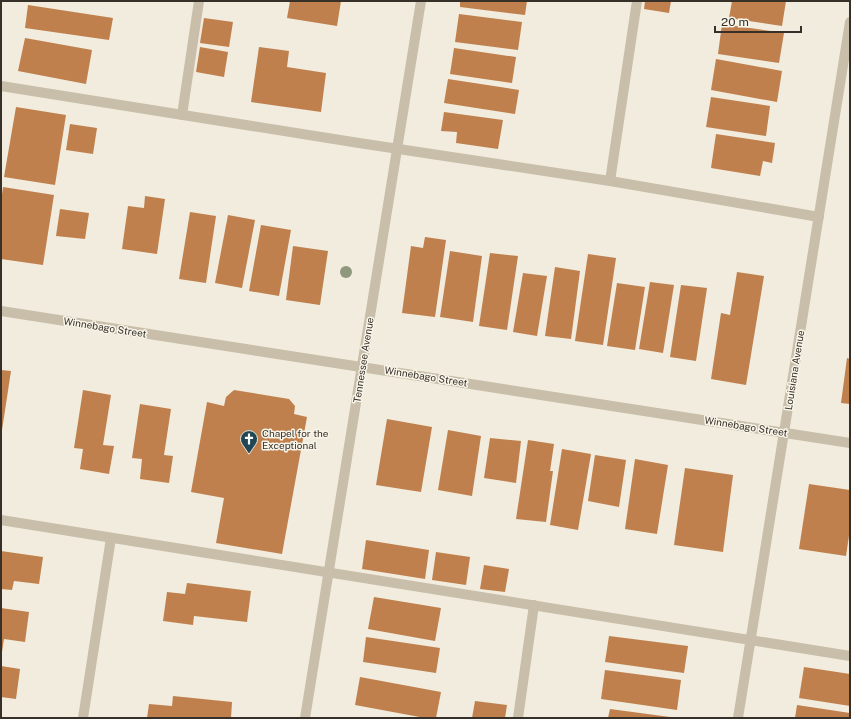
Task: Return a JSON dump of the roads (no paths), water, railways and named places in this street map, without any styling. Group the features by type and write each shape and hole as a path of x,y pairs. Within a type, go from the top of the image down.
{"street":[{"path":"182,115 199,1"},
{"name":"Tennessee Avenue","path":"305,718 421,1"},
{"path":"610,181 637,1"},
{"name":"Louisiana Avenue","path":"738,718 850,22"},
{"path":"1,86 397,149 610,181 819,217"},
{"name":"Winnebago Street","path":"1,311 850,443"},
{"path":"1,520 850,656"},
{"path":"83,718 111,538"},
{"path":"518,718 534,605"}],"place":[{"name":"Chapel for the Exceptional","path":"249,454"}]}
